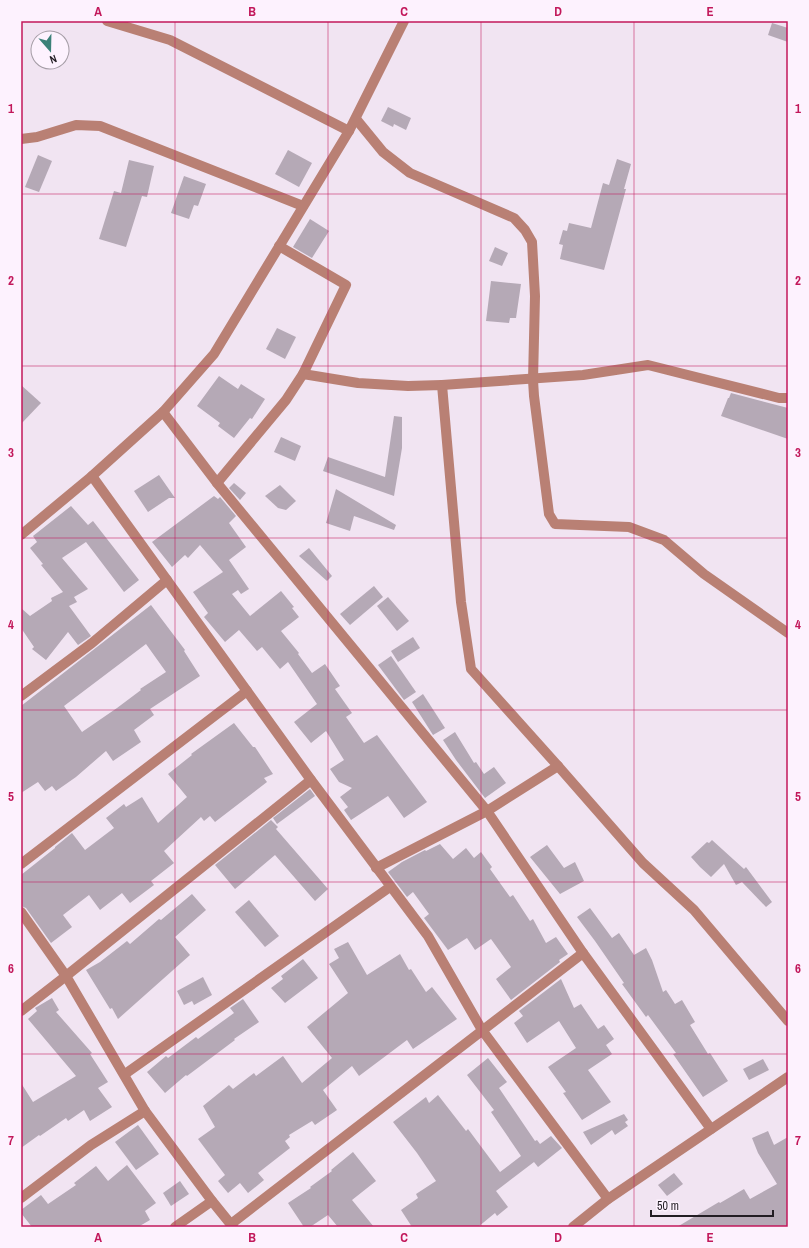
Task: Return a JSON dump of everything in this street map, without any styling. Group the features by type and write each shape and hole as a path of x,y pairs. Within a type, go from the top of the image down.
{"street":[{"path":"107,21 170,40 349,131"},
{"path":"21,535 92,476 163,412 214,354 356,119 404,21"},
{"path":"356,119 383,152 410,173 514,218 525,230 532,242 535,296 533,380 549,514 556,524 629,527 664,540 704,574 788,633"},
{"path":"21,139 37,137 76,126 100,126 303,206"},
{"path":"217,483 286,400 303,374 346,285 279,246"},
{"path":"303,374 365,383 408,386 442,386 583,375 648,365 779,398 788,398"},
{"path":"442,386 462,602 471,669 643,863 694,910 788,1021"},
{"path":"163,412 217,483 487,811 583,953 711,1129"},
{"path":"92,476 311,780 428,936 482,1030 608,1199"},
{"path":"21,696 92,643 167,580"},
{"path":"21,864 247,691"},
{"path":"376,868 487,811 558,766"},
{"path":"21,1011 311,780"},
{"path":"125,1074 390,887"},
{"path":"21,912 66,976 125,1074 145,1111 232,1226 482,1030 583,953"},
{"path":"573,1227 608,1199 788,1077"},
{"path":"21,1198 91,1145 145,1111"},
{"path":"175,1227 212,1201"}],"building":[{"path":"772,23 788,28 788,42 768,35"},
{"path":"388,107 411,118 406,130 394,124 393,127 381,121"},
{"path":"288,150 312,163 299,187 275,174"},
{"path":"38,155 52,161 39,192 25,187"},
{"path":"617,159 631,164 624,189 626,189 604,270 560,259 563,245 559,244 563,230 567,231 569,223 591,228 603,183 609,185"},
{"path":"129,160 154,166 147,197 142,196 126,247 99,239 114,191 121,193"},
{"path":"184,176 206,184 198,206 194,205 189,219 171,213"},
{"path":"310,219 329,231 312,258 293,247"},
{"path":"495,247 508,253 502,266 489,261"},
{"path":"491,281 521,284 516,318 510,318 509,323 486,321"},
{"path":"277,328 296,337 285,359 266,349"},
{"path":"219,376 238,389 241,384 265,399 252,419 250,418 234,438 218,426 220,423 197,406"},
{"path":"21,385 41,403 21,424"},
{"path":"731,393 788,408 788,439 721,416"},
{"path":"394,416 402,417 402,448 394,496 323,471 328,457 385,477"},
{"path":"281,437 301,446 295,461 274,452"},
{"path":"159,475 175,498 169,498 148,512 134,491"},
{"path":"234,483 246,493 240,500 229,488"},
{"path":"280,485 296,501 286,510 278,508 265,496"},
{"path":"336,489 396,525 394,530 354,516 350,531 326,523"},
{"path":"214,496 218,499 220,497 236,516 229,523 246,547 229,560 249,589 241,594 238,590 232,594 250,616 281,591 294,607 292,608 299,617 281,631 299,653 298,654 312,673 325,664 340,686 335,689 352,713 346,717 364,743 377,735 427,802 404,818 388,796 351,820 344,810 348,807 340,797 352,788 339,782 330,769 344,760 326,731 311,743 294,722 317,704 288,662 280,669 262,647 257,651 239,630 225,642 204,617 208,613 193,592 223,572 200,545 188,558 185,555 172,567 152,542"},
{"path":"71,506 88,525 93,521 139,580 124,592 86,542 62,558 88,589 74,597 77,602 69,606 91,636 78,645 68,632 46,660 32,649 34,647 21,628 21,608 30,616 52,601 51,598 63,592 41,565 43,564 30,548 37,542 33,536"},
{"path":"309,548 332,576 327,581 299,556"},
{"path":"374,586 383,597 350,625 340,614"},
{"path":"388,597 409,621 397,631 377,606"},
{"path":"151,605 185,650 184,651 200,676 150,709 154,715 134,730 141,742 113,761 106,751 76,777 56,791 52,786 45,791 38,782 21,793 21,706","holes":["146,644 166,672 140,689 141,690 117,708 82,732 64,706"]},
{"path":"413,637 420,648 398,662 391,651"},
{"path":"391,656 416,692 404,700 378,665"},
{"path":"423,694 445,728 433,735 412,702"},
{"path":"234,723 253,747 255,747 273,774 264,778 267,782 215,822 210,816 204,821 201,817 164,851 174,863 151,881 154,885 130,903 122,893 100,910 89,895 63,915 72,927 51,943 26,908 21,906 21,875 72,833 85,850 114,828 106,818 124,804 126,807 142,797 158,823 187,797 168,774 192,755 191,754"},
{"path":"455,732 474,763 476,762 484,774 494,767 506,783 485,798 456,760 443,740"},
{"path":"310,789 315,796 277,824 273,818"},
{"path":"271,820 278,827 276,829 328,889 315,901 275,855 235,889 215,865"},
{"path":"712,840 744,869 746,867 772,902 766,907 742,882 736,885 724,864 711,877 700,867 691,857 707,842 709,843"},
{"path":"440,844 453,859 466,848 474,858 481,852 492,867 490,869 510,897 513,895 530,921 533,919 546,943 556,937 568,954 559,960 560,962 511,1000 496,979 511,967 491,939 475,950 467,938 448,950 424,918 429,914 413,892 407,897 388,872 402,862"},
{"path":"547,845 564,868 575,862 584,881 560,894 530,857"},
{"path":"192,894 206,910 175,937 190,955 118,1019 112,1008 110,1009 86,970 100,962 127,941 130,944 159,919 161,920"},
{"path":"249,900 279,936 265,947 235,912"},
{"path":"590,908 612,938 619,933 634,955 646,948 652,960 663,992 666,990 675,1004 682,1000 695,1022 690,1025 708,1054 710,1053 728,1081 703,1097 673,1054 676,1053 648,1015 646,1017 622,984 624,983 577,917"},
{"path":"348,942 367,975 400,954 409,970 411,969 426,992 432,987 457,1019 413,1049 407,1040 359,1076 352,1066 323,1090 337,1110 315,1125 312,1121 289,1135 290,1137 285,1141 290,1148 258,1173 264,1180 248,1193 240,1183 228,1193 218,1181 225,1175 198,1139 215,1127 203,1106 229,1085 233,1089 254,1073 256,1076 283,1056 302,1083 332,1058 307,1027 348,993 329,964 339,958 334,949"},
{"path":"303,959 318,978 285,1003 271,988 283,979 281,976"},
{"path":"203,977 212,995 194,1005 192,1001 184,1005 177,991"},
{"path":"561,979 574,1008 581,1004 598,1029 604,1025 614,1039 606,1045 612,1054 588,1070 611,1102 582,1120 563,1093 566,1092 548,1067 576,1048 559,1021 527,1043 514,1023 523,1016 519,1011"},
{"path":"52,998 59,1010 56,1012 92,1053 90,1054 108,1082 98,1088 112,1107 90,1121 84,1110 68,1121 66,1118 21,1148 21,1083 33,1102 76,1076 28,1019 37,1011 35,1008"},
{"path":"243,999 259,1022 234,1039 235,1040 187,1076 186,1075 165,1093 147,1072 166,1056 168,1058 196,1037 198,1039 234,1013 230,1008"},
{"path":"488,1058 507,1082 499,1088 535,1141 537,1140 540,1144 551,1136 562,1148 538,1167 534,1162 496,1191 508,1207 497,1216 495,1213 478,1227 412,1227 401,1210 418,1198 416,1194 436,1181 393,1122 426,1097 429,1103 438,1095 466,1131 468,1129 500,1172 521,1156 491,1112 494,1110 467,1075"},
{"path":"763,1059 769,1070 749,1080 743,1069"},
{"path":"624,1114 628,1120 625,1122 628,1126 615,1135 612,1130 591,1145 583,1132"},
{"path":"138,1125 159,1154 136,1170 115,1142"},
{"path":"768,1131 774,1145 788,1137 788,1227 677,1227 744,1189 750,1199 777,1184 758,1153 752,1138"},
{"path":"353,1152 376,1181 352,1200 374,1227 338,1227 328,1215 310,1227 304,1227 288,1203 311,1188 310,1187 332,1171 331,1170"},
{"path":"127,1165 156,1203 145,1211 150,1220 138,1227 32,1227 21,1213 21,1210 41,1195 48,1204 76,1185 74,1183 96,1166 108,1181"},
{"path":"674,1173 683,1184 667,1196 658,1185"},
{"path":"180,1181 189,1194 171,1206 163,1193"}]}
